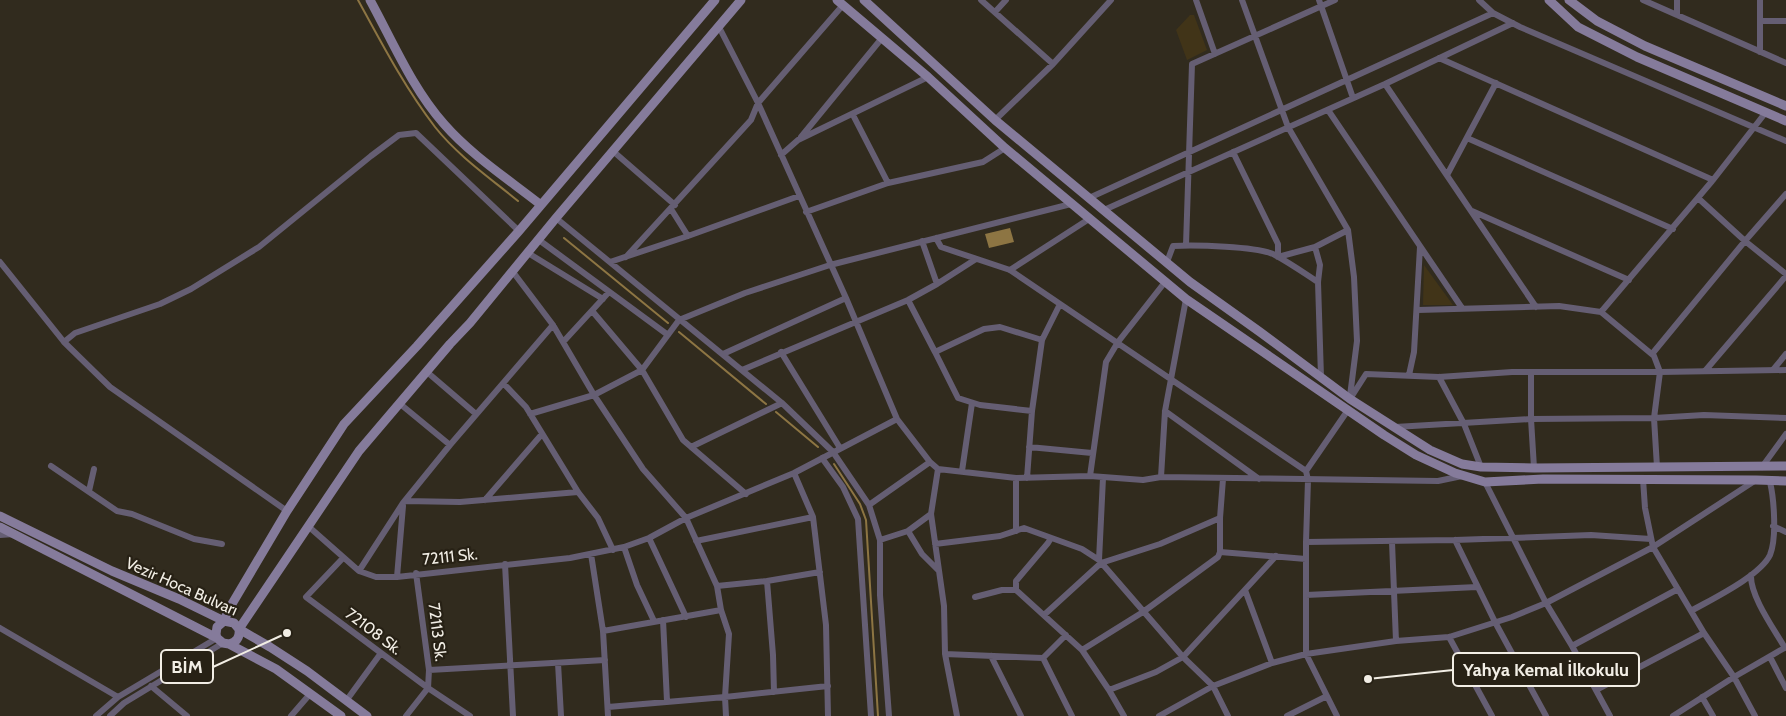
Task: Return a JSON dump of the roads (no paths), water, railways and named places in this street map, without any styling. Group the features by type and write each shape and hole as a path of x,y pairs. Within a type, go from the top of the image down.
{"main road":[{"path":"370,0 414,84 444,124 463,143 541,205"},
{"path":"715,0 519,231 344,424 287,511 229,609 224,621 217,627 216,634 223,642 237,640 240,632 239,629 359,452 741,0"},
{"path":"864,0 995,120 1190,282 1350,399 1410,439 1442,456 1462,464 1482,467 1786,466"},
{"path":"1548,0 1578,27 1637,57 1786,121"},
{"path":"1570,0 1597,21 1645,46 1786,106"},
{"path":"840,3 928,77 1005,148 1186,299 1416,455 1455,473 1485,482 1642,479 1786,481"},
{"name":"Vezir Hoca Bulvarı","path":"0,516 112,571 179,599 224,621 234,623 239,629 263,642 307,671 367,716"},
{"name":"Vezir Hoca Bulvarı","path":"0,526 276,669 341,716"}],"street":[{"path":"981,0 1053,64"},
{"path":"995,12 1006,0"},
{"path":"995,120 1053,64 1111,0"},
{"path":"1196,0 1215,54"},
{"path":"1242,0 1288,127 1348,230 1354,278 1357,341 1350,399"},
{"path":"1186,245 1192,64 1255,36 1320,3 1336,0"},
{"path":"1478,0 1493,13 1512,23 1786,141"},
{"path":"1643,0 1786,63"},
{"path":"1677,0 1677,15"},
{"path":"1760,0 1760,52"},
{"path":"626,257 752,120 758,103 840,3"},
{"path":"1320,3 1352,98"},
{"path":"1089,198 1493,13"},
{"path":"1760,21 1786,21"},
{"path":"1104,210 1385,84 1512,23"},
{"path":"719,27 758,103 846,298 897,419 930,462 938,469 1016,478 1090,476 1143,480 1161,477 1438,482 1464,475"},
{"path":"781,155 798,140 882,38"},
{"path":"1439,58 1713,180"},
{"path":"798,140 928,77"},
{"path":"1447,175 1496,83"},
{"path":"1385,84 1536,307"},
{"path":"1328,110 1462,308"},
{"path":"1601,312 1673,229 1766,112"},
{"path":"853,114 888,183"},
{"path":"64,342 75,333 160,304 191,290 259,247 399,135 416,132 519,231"},
{"path":"1467,138 1673,229"},
{"path":"806,212 888,183 984,162 1005,148"},
{"path":"614,152 673,207 688,236"},
{"path":"1233,152 1278,244 1278,257"},
{"path":"610,262 799,196"},
{"path":"1698,198 1786,275 1705,371"},
{"path":"1652,354 1745,241 1784,199"},
{"path":"530,414 594,395 642,370 679,320 745,293 830,265 1071,204"},
{"path":"1471,211 1629,280"},
{"path":"556,218 782,403 833,452 868,505 880,540 880,595 889,716"},
{"path":"1010,270 1088,219"},
{"path":"1278,257 1315,247 1348,230"},
{"path":"936,238 941,247 1010,270 1306,470 1308,480 1306,654 1337,716"},
{"path":"539,240 668,335"},
{"path":"922,241 936,284"},
{"path":"1167,262 1173,246 1186,245 1265,251 1318,282"},
{"path":"1315,247 1320,265 1318,282 1321,377"},
{"path":"1409,375 1414,352 1418,310 1420,247"},
{"path":"528,253 603,299"},
{"path":"742,370 908,300 976,259"},
{"path":"0,262 64,342 110,386 287,511"},
{"path":"513,272 564,341 594,395 643,469 686,518 717,586 721,610 729,634 725,697 726,716"},
{"path":"1090,476 1106,362 1118,342 1165,282"},
{"path":"564,341 609,292"},
{"path":"723,354 846,298"},
{"path":"1161,477 1165,411 1186,299"},
{"path":"908,300 958,398 972,402 1032,411"},
{"path":"1027,478 1032,411 1042,340 1060,304"},
{"path":"1418,310 1559,306 1601,312 1652,354 1660,372 1654,418 1657,467"},
{"path":"592,312 642,370 683,440 746,494"},
{"path":"359,570 404,502 476,414 504,384 553,325"},
{"path":"935,352 984,329 1000,327 1042,340"},
{"path":"781,352 840,448"},
{"path":"1772,370 1786,354"},
{"path":"1350,399 1366,374 1439,377 1531,372 1786,370"},
{"path":"427,372 476,414"},
{"path":"1531,372 1534,468"},
{"path":"1439,377 1464,424 1482,467"},
{"path":"504,384 530,414 578,492 598,518 613,550"},
{"path":"962,471 972,402"},
{"path":"399,403 450,445"},
{"path":"691,447 782,403"},
{"path":"1306,470 1348,410"},
{"path":"1165,411 1260,480"},
{"path":"1393,427 1531,419 1654,418 1704,415 1786,418"},
{"name":"72111 Sk.","path":"308,526 359,570 376,577 591,554 624,547 649,538 686,518 794,473 897,419"},
{"path":"485,500 542,434"},
{"path":"1762,467 1786,434"},
{"path":"1029,447 1092,454"},
{"path":"822,458 843,487 858,519 871,716"},
{"path":"868,505 930,462"},
{"path":"51,466 117,511 132,514 194,538 222,544"},
{"path":"89,491 94,469"},
{"path":"938,469 931,514 944,606 945,654 957,716"},
{"path":"794,473 812,517 820,572 826,625 828,716"},
{"path":"1016,478 1016,531"},
{"path":"1100,562 1103,478"},
{"path":"1082,650 1143,612 1218,557 1220,552 1223,479"},
{"path":"1642,479 1645,508 1653,547 1704,633 1734,677 1755,716"},
{"path":"1159,716 1213,686 1272,664 1306,654 1396,641 1449,637 1512,617 1546,603 1653,547 1756,480"},
{"path":"1485,482 1546,603 1610,716"},
{"path":"1691,610 1744,580 1770,556 1774,500 1770,482"},
{"path":"404,502 460,502 578,492"},
{"path":"397,576 404,502"},
{"path":"880,540 908,531 931,514"},
{"path":"696,541 812,517"},
{"path":"1044,615 1100,562 1160,544 1206,526 1220,518"},
{"path":"1773,526 1786,532"},
{"path":"935,544 1000,536 1024,528 1082,549 1100,562 1182,657 1213,686 1228,716"},
{"path":"908,531 922,554 939,570"},
{"path":"0,536 14,534"},
{"path":"1306,542 1392,542 1591,535 1651,539"},
{"path":"649,538 686,617"},
{"path":"1016,590 1016,581 1051,538"},
{"path":"1455,540 1495,622 1546,716"},
{"path":"1392,542 1396,641"},
{"path":"624,547 637,585 654,621"},
{"path":"1220,552 1306,558"},
{"path":"591,554 603,630 608,716"},
{"path":"1109,690 1142,678 1182,657 1276,556"},
{"name":"72108 Sk.","path":"343,558 306,597 428,688 470,716"},
{"path":"505,564 513,716"},
{"path":"717,586 820,572"},
{"name":"72113 Sk.","path":"416,574 429,670 428,688"},
{"path":"1673,716 1734,677 1786,648 1759,602 1751,581 1751,575"},
{"path":"767,580 774,692"},
{"path":"1306,596 1478,587"},
{"path":"1572,646 1678,589"},
{"path":"975,597 1002,590 1016,590 1082,650 1124,716"},
{"path":"1245,590 1272,664"},
{"path":"603,630 721,610"},
{"path":"663,620 667,701"},
{"path":"0,628 118,697"},
{"path":"1596,690 1704,633"},
{"path":"945,654 1043,658 1066,635"},
{"path":"1449,637 1492,716"},
{"path":"110,716 124,703 223,642"},
{"path":"96,716 118,697 223,642"},
{"path":"346,700 381,653"},
{"path":"991,656 1021,716"},
{"path":"1770,657 1786,688"},
{"path":"1043,658 1072,716"},
{"path":"429,670 605,660"},
{"path":"558,663 561,716"},
{"path":"151,686 187,716"},
{"path":"608,707 828,686"},
{"path":"406,716 428,688"},
{"path":"291,716 310,694"},
{"path":"1287,716 1327,696"},
{"path":"1702,697 1713,716"}],"waterway":[{"path":"358,0 404,81 435,127 464,157 518,201"},
{"path":"564,238 668,323"},
{"path":"679,332 766,404"},
{"path":"776,412 818,447"},
{"path":"834,464 860,504 866,520 878,716"}],"place":[{"name":"BİM","path":"287,633"},
{"name":"Yahya Kemal İlkokulu","path":"1368,679"}]}
